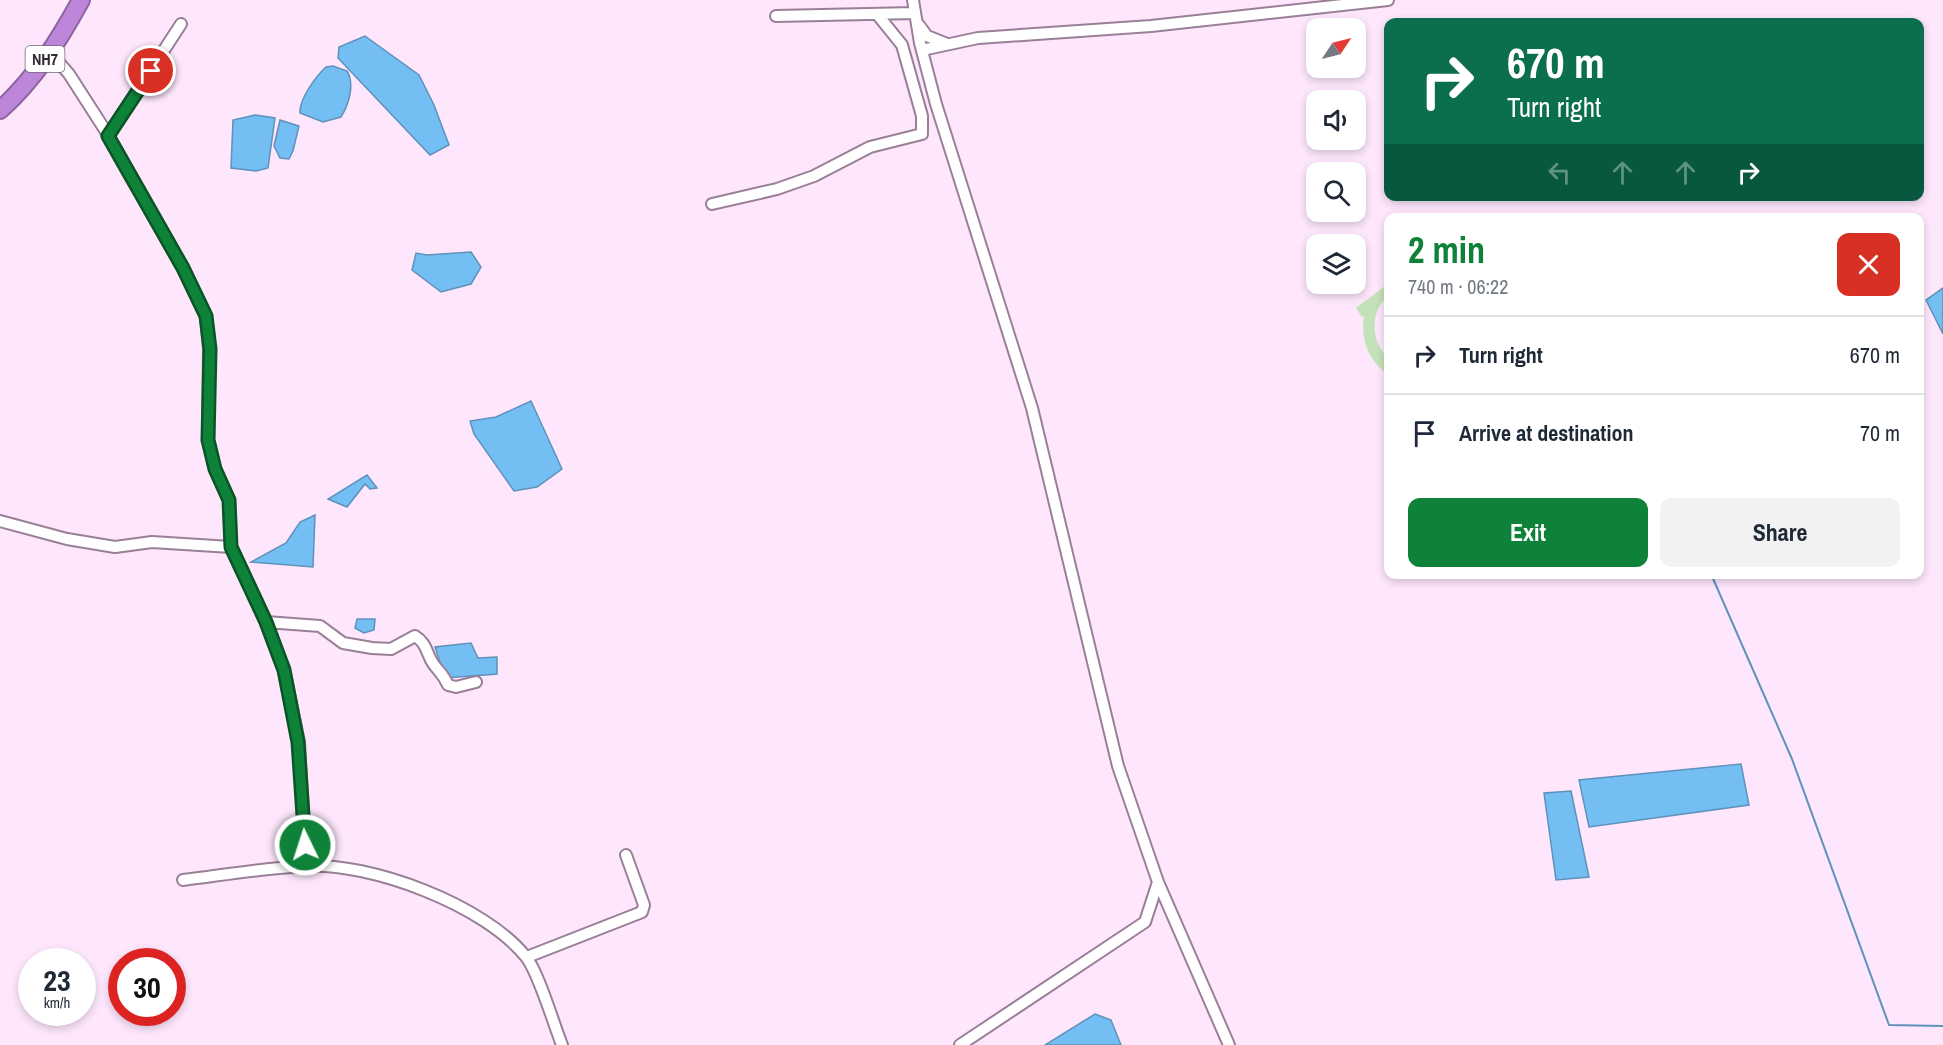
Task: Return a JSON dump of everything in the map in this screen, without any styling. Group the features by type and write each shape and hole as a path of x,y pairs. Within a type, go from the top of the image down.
{"highway":[{"name":"NH7","path":"0,110 22,91 50,52 81,0"}],"street":[{"path":"913,0 922,50 936,104 1032,408 1118,766 1158,882 1229,1045"},
{"path":"922,50 978,38 1151,26 1388,0"},
{"path":"776,16 878,14 916,16"},
{"path":"712,204 777,189 814,176 870,147 921,134 922,116 902,45 878,14"},
{"path":"916,16 927,36 935,41 954,43"},
{"path":"108,136 181,24"},
{"path":"50,52 69,74 108,136 183,268 206,316 210,349 208,440 215,469 229,500 231,547 266,622 284,670 298,742 306,866"},
{"path":"0,521 67,539 116,547 152,542 231,547"},
{"path":"266,622 320,626 343,643 372,648 391,649 415,636 422,641 432,663 442,671 448,685 456,687 476,682"},
{"path":"527,957 642,912 644,905 626,855"},
{"path":"183,880 306,866 348,868 415,887 468,910 527,957 562,1045"},
{"path":"960,1045 1145,922 1158,882"}],"green space":[{"path":"1384,287 1384,301 1377,312 1375,332 1378,344 1384,354 1384,371 1371,357 1363,333 1364,316 1362,317 1356,308"}],"water":[{"path":"365,36 419,75 434,105 449,145 430,155 338,58 339,47"},
{"path":"333,66 347,71 351,82 349,100 341,117 323,122 300,113 305,95 317,77 326,67"},
{"path":"255,115 275,118 268,168 256,171 231,168 233,120"},
{"path":"280,120 299,126 289,159 280,158 274,146"},
{"path":"471,252 481,267 471,284 441,292 412,270 416,253 427,255"},
{"path":"1943,288 1943,334 1926,300"},
{"path":"531,401 562,469 537,487 514,491 474,434 470,421 496,417"},
{"path":"367,475 377,488 370,489 365,484 347,507 328,499"},
{"path":"315,515 313,567 251,562 286,543 300,522"},
{"path":"357,619 375,619 374,630 364,633 355,628"},
{"path":"471,643 478,658 497,657 497,674 445,678 435,647"},
{"path":"1741,764 1749,805 1589,827 1579,780"},
{"path":"1571,791 1589,877 1556,880 1544,793"},
{"path":"1095,1014 1111,1020 1121,1045 1045,1045"}],"waterway":[{"path":"1713,579 1792,759 1889,1025 1943,1026"}],"route":[{"path":"151,71 108,136 183,268 206,316 210,349 208,440 215,469 229,500 231,547 266,622 284,670 298,742 305,845"}]}
